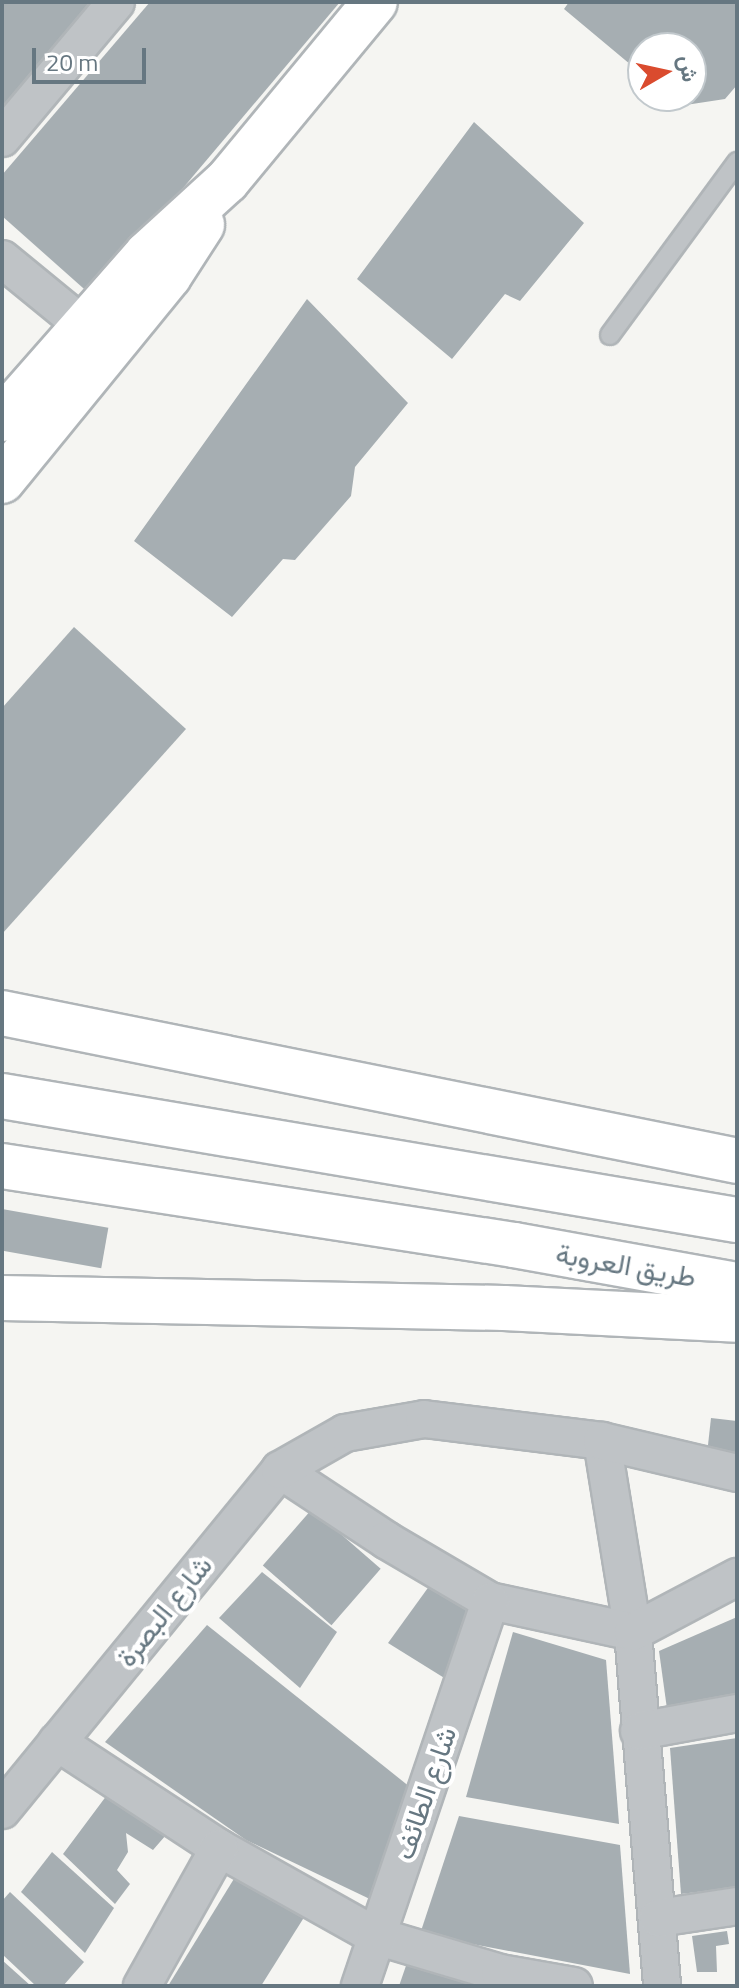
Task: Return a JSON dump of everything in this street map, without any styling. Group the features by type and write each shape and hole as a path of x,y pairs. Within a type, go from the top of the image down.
{"main road":[{"path":"2,419 147,254 227,181 375,2"},
{"path":"2,481 169,276 227,181"},
{"path":"7,1012 737,1161"},
{"path":"2,1096 737,1220"},
{"name":"طريق العروبة","path":"2,1166 514,1245 737,1285"},
{"path":"2,1298 504,1308 737,1320"}],"street":[{"path":"2,138 116,2"},
{"path":"2,259 84,326"},
{"name":"شارع البصرة","path":"2,1810 280,1470 345,1433 424,1419 602,1441 737,1473"},
{"path":"602,1441 633,1632 662,1986"},
{"path":"280,1470 386,1540 490,1601 633,1632 737,1577"},
{"name":"شارع الطائف","path":"360,1986 490,1601"},
{"path":"639,1731 737,1713"},
{"path":"57,1742 219,1848 376,1936 500,1980 574,1986"},
{"path":"142,1986 219,1848"},
{"path":"658,1918 737,1906"}],"lane":[{"path":"610,335 737,162"}],"building":[{"path":"2,2 109,2 2,129"},
{"path":"150,2 340,2 92,296 2,216 2,175"},
{"path":"569,2 737,2 737,85 725,99 707,102 707,32 627,32 627,62 564,9"},
{"path":"474,122 584,223 520,301 505,294 452,359 357,279"},
{"path":"307,299 408,403 355,467 351,496 295,560 283,559 232,617 134,541"},
{"path":"74,627 186,729 2,934 2,708"},
{"path":"2,1209 108,1228 101,1268 2,1251"},
{"path":"711,1418 737,1421 737,1457 707,1454"},
{"path":"312,1509 381,1569 331,1625 263,1566"},
{"path":"262,1572 337,1632 300,1688 219,1618"},
{"path":"430,1585 480,1612 454,1684 388,1643"},
{"path":"737,1617 737,1699 667,1709 659,1651"},
{"path":"207,1625 415,1791 374,1901 246,1840 105,1742"},
{"path":"513,1632 606,1660 619,1824 466,1797"},
{"path":"737,1738 737,1887 681,1894 670,1748"},
{"path":"107,1795 166,1835 153,1850 126,1833 128,1852 117,1870 130,1884 115,1904 63,1854"},
{"path":"459,1816 620,1845 630,1974 420,1934"},
{"path":"52,1852 114,1908 85,1953 21,1892"},
{"path":"240,1869 308,1911 261,1986 168,1986"},
{"path":"10,1892 84,1962 63,1986 36,1986 2,1954 2,1901"},
{"path":"727,1931 729,1944 716,1946 717,1972 697,1972 692,1936"},
{"path":"409,1957 495,1986 399,1986"},
{"path":"2,1960 31,1986 2,1986"}]}
